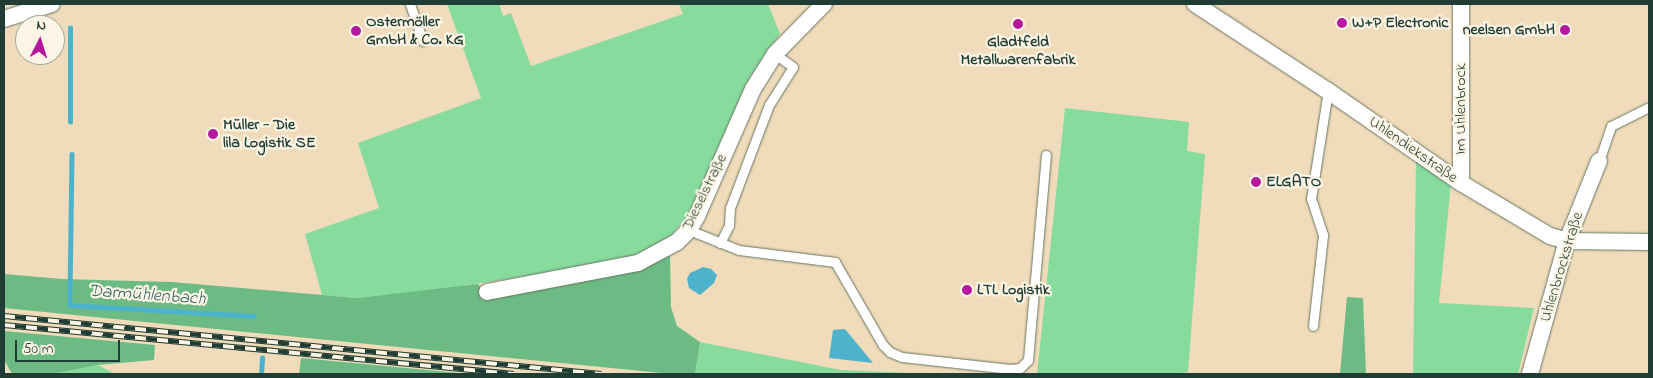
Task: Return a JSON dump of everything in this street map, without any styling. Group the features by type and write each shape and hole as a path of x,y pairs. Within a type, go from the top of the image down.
{"street":[{"path":"4,19 52,4"},
{"name":"Dieselstraße","path":"487,292 638,263 677,242 689,230 753,89 775,54 824,4"},
{"name":"Uhlendiekstraße","path":"1195,4 1328,91 1461,183 1550,236 1567,242 1649,242"},
{"name":"Im Uhlenbrock","path":"1461,4 1461,183"},
{"name":"Uhlenbrockstraße","path":"1530,374 1567,242 1599,161"}],"lane":[{"path":"410,4 423,41"},
{"path":"720,243 729,225 730,208 769,105 793,67 775,54"},
{"path":"1313,326 1323,235 1311,199 1328,91"},
{"path":"1599,161 1611,126 1649,107"},
{"path":"689,230 739,250 834,262 883,345 890,352 902,357 1010,369 1020,368 1028,360 1046,154"}],"green space":[{"path":"447,4 499,4 503,16 511,13 531,66 683,14 679,4 768,4 780,34 752,74 692,210 671,236 633,257 538,274 449,288 357,298 322,295 305,234 379,208 358,143 481,98"},
{"path":"1065,108 1189,122 1187,151 1205,154 1188,372 1177,374 1037,374"},
{"path":"1416,160 1451,183 1439,303 1534,308 1518,374 1413,374"},
{"path":"670,256 671,307 677,326 700,342 695,374 672,374 4,308 4,274 62,279 172,282 357,298 478,284 487,296"},
{"path":"1347,297 1363,298 1366,374 1340,374"},
{"path":"4,331 155,345 154,360 98,365 52,374 12,374 4,360"},
{"path":"700,342 841,370 933,374 695,374"},
{"path":"301,358 469,374 299,374"},
{"path":"98,365 115,374 52,374"}],"water":[{"path":"703,267 711,269 717,275 714,283 700,295 689,288 687,279 690,273"},
{"path":"845,329 873,363 829,358 833,330"}],"waterway":[{"name":"Darmühlenbach","path":"70,28 70,122"},
{"name":"Darmühlenbach","path":"72,154 70,305 254,316"},
{"name":"Darmühlenbach","path":"261,374 262,358"}],"railway":[{"path":"4,316 601,374"},
{"path":"4,325 514,374"}],"place":[{"name":"W+P Electronic","path":"1342,23"},
{"name":"Gladtfeld Metallwarenfabrik","path":"1018,24"},
{"name":"neelsen GmbH","path":"1565,30"},
{"name":"Ostermöller GmbH & Co. KG","path":"356,31"},
{"name":"Müller - Die lila Logistik SE","path":"213,134"},
{"name":"ELGATO","path":"1256,182"},
{"name":"LTL Logistik","path":"967,290"}]}
